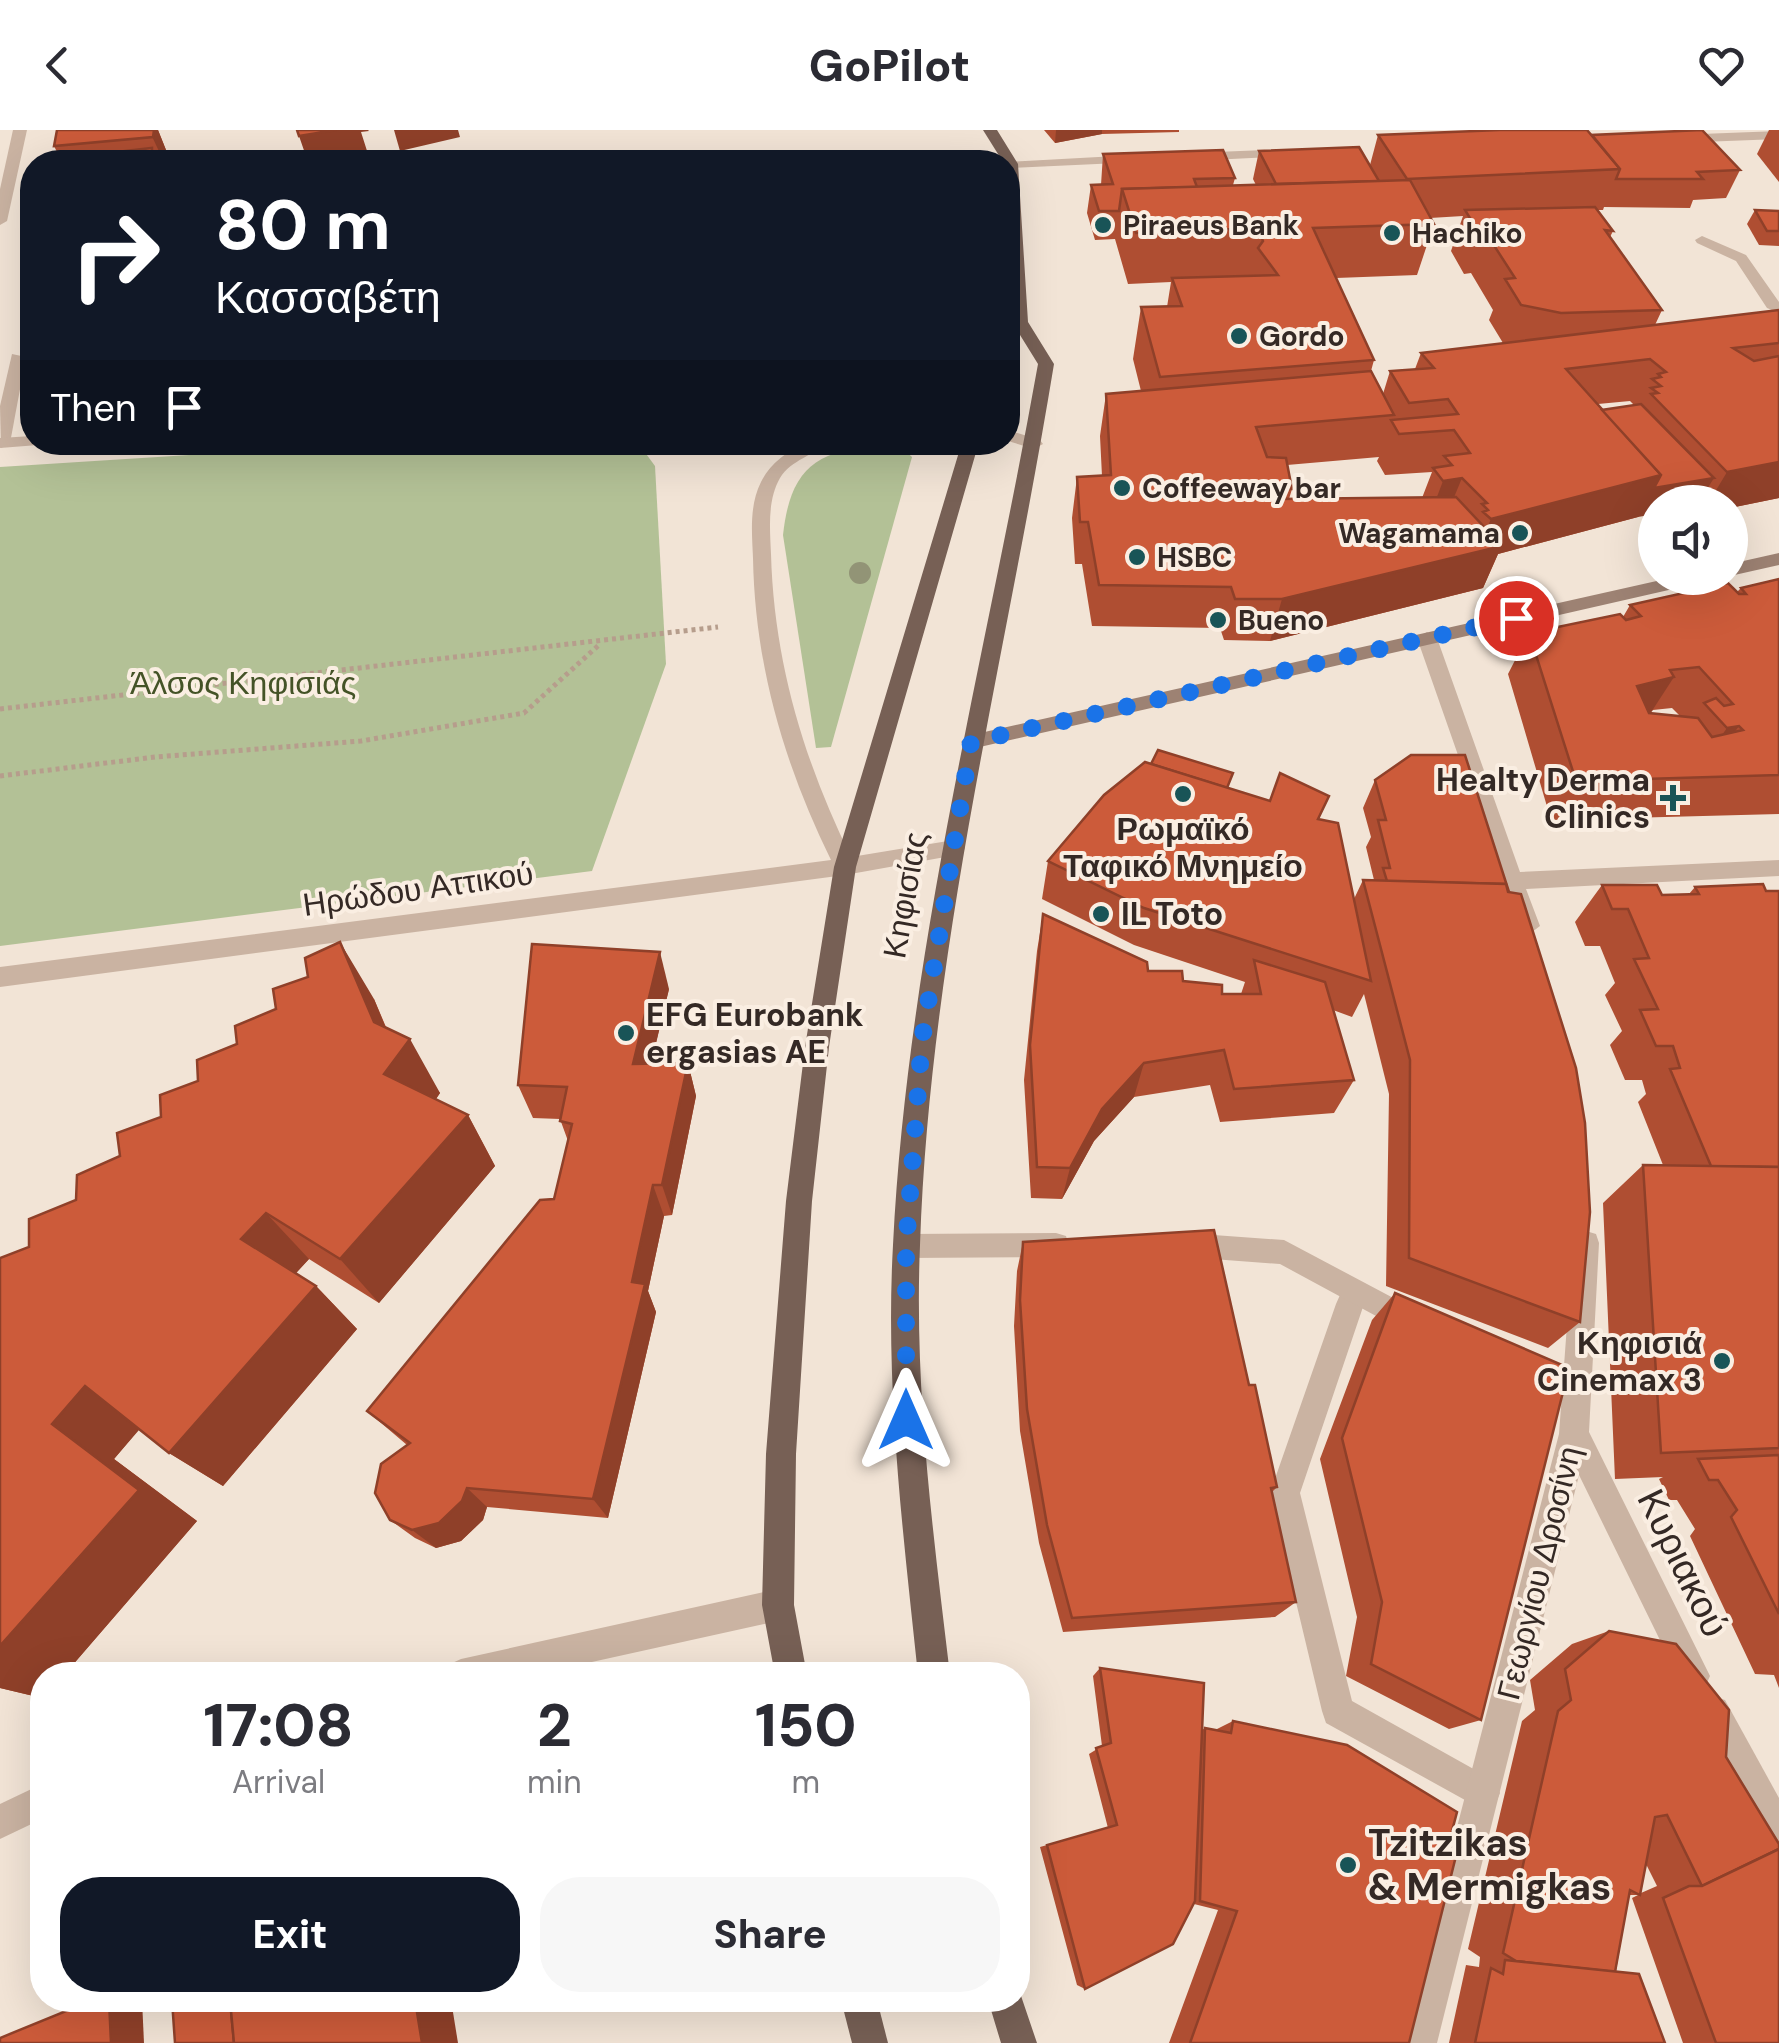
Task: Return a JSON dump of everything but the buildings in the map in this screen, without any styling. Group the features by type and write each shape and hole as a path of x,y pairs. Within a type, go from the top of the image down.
{"main road":[{"name":"Κηφισίας","path":"933,1662 906,1420 906,1246 922,1040 971,742 1034,444 1046,364 1020,322"},
{"name":"Κηφισίας","path":"789,1662 778,1604 781,1454 798,1201 845,867 967,455"},
{"path":"862,2012 870,2043"},
{"path":"1009,2012 1018,2043"}],"street":[{"path":"0,221 20,130"},
{"path":"1658,140 1779,135"},
{"path":"1168,158 1305,153"},
{"path":"1020,164 1148,159"},
{"path":"1702,240 1741,258 1779,308"},
{"path":"0,443 18,357"},
{"path":"1020,439 1034,444"},
{"path":"795,455 774,473 762,500 763,622 776,698 799,771 845,867"},
{"path":"1748,566 1779,558"},
{"path":"971,742 1638,591"},
{"path":"1428,638 1536,951"},
{"name":"Ηρώδου Αττικού","path":"0,977 845,867 954,848"},
{"path":"1512,880 1779,868"},
{"name":"Γεωργίου Δροσίνη","path":"1418,2043 1574,1434 1587,1220"},
{"path":"1152,1245 1227,1244 1284,1252 1389,1310"},
{"path":"906,1246 1076,1245"},
{"path":"1350,1304 1285,1492 1338,1711 1483,1793"},
{"name":"Κυριακού","path":"1574,1434 1658,1607 1779,1832"},
{"path":"520,1662 778,1604"},
{"path":"0,1822 30,1807"}],"path":[{"path":"0,709 601,643 685,630"},
{"path":"0,776 155,757 361,741 524,713 601,643"}],"green space":[{"name":"Άλσος Κηφισιάς","path":"188,455 647,455 655,466 666,664 592,871 0,946 0,467"},
{"path":"832,455 912,457 831,747 816,748 783,535 786,513 799,480"}],"place":[{"name":"Piraeus Bank","path":"1103,225"},
{"name":"Hachiko","path":"1392,233"},
{"name":"Gordo","path":"1239,336"},
{"name":"Coffeeway bar","path":"1122,488"},
{"name":"Wagamama","path":"1520,533"},
{"name":"HSBC","path":"1137,557"},
{"name":"Bueno","path":"1218,620"},
{"name":"Ρωμαϊκό Ταφικό Μνημείο","path":"1183,794"},
{"name":"Healty Derma Clinics","path":"1673,798"},
{"name":"IL Toto","path":"1101,914"},
{"name":"EFG Eurobank ergasias AE","path":"626,1033"},
{"name":"Κηφισιά Cinemax 3","path":"1722,1361"},
{"name":"Tzitzikas & Mermigkas","path":"1348,1865"}],"route":[{"path":"906,1420 906,1246 922,1040 971,742 1516,618"}]}
